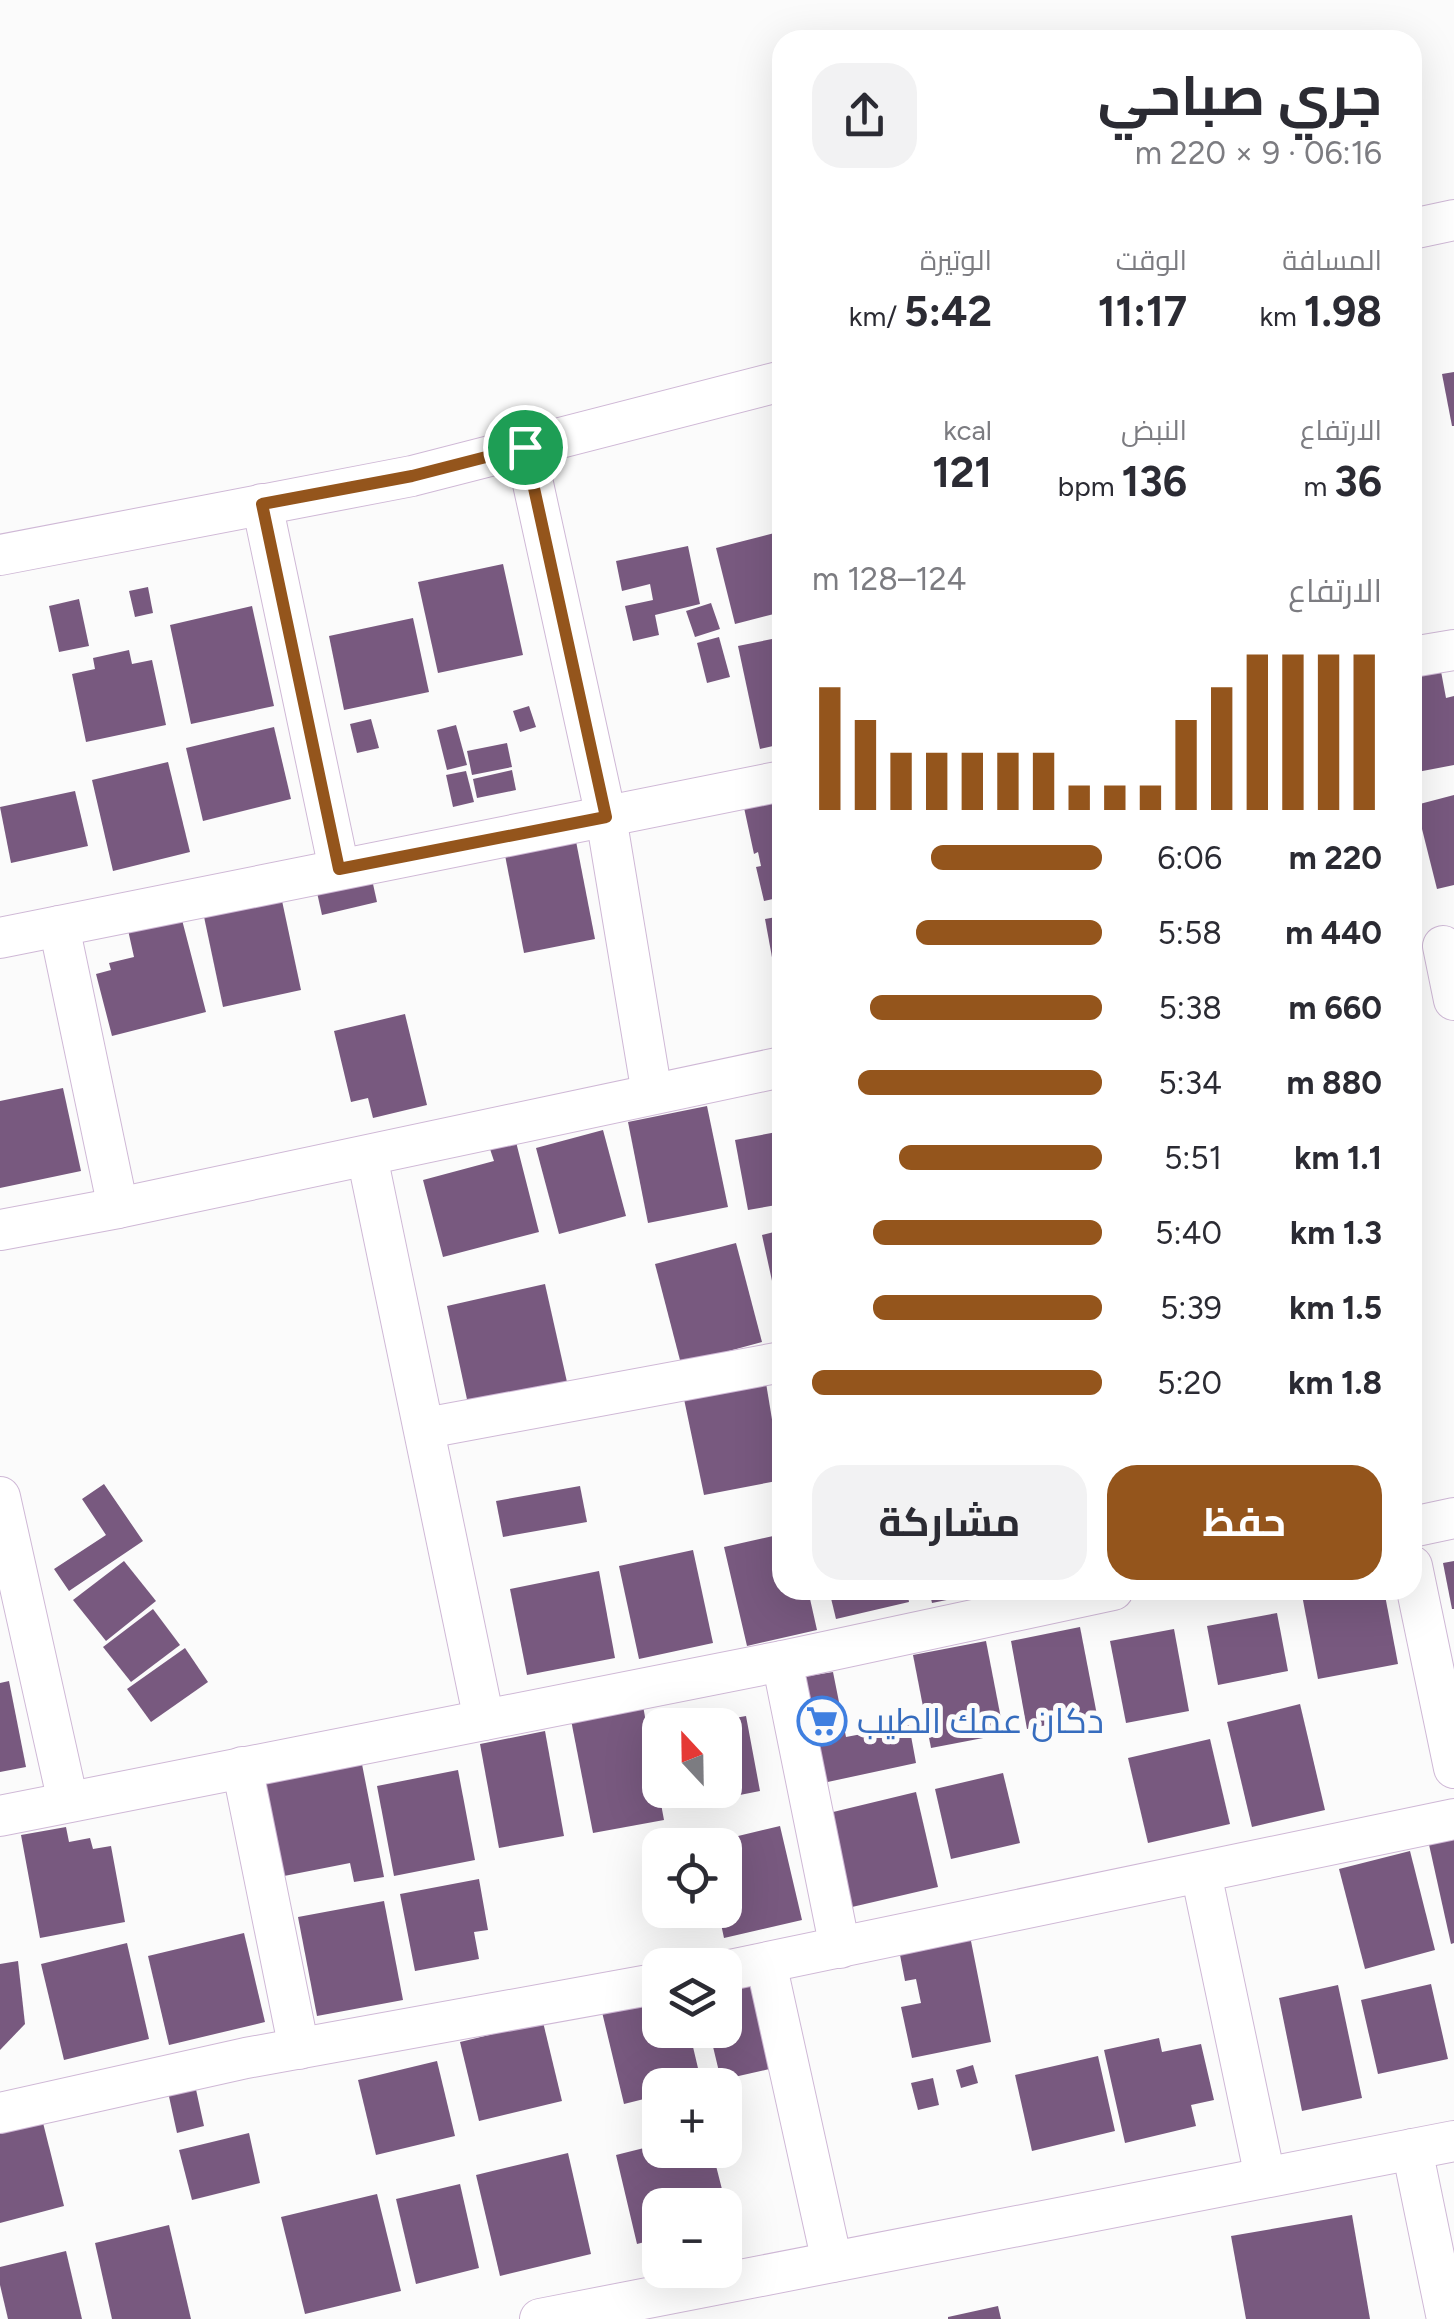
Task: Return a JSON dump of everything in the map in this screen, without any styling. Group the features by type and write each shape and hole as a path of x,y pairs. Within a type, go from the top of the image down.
{"street":[{"path":"1422,227 1454,220"},
{"path":"0,555 412,476 772,384"},
{"path":"525,447 606,817 652,1094"},
{"path":"262,504 339,869"},
{"path":"1422,655 1454,650"},
{"path":"0,938 772,783"},
{"path":"59,926 118,1208"},
{"path":"1437,947 1454,1000"},
{"path":"0,1230 772,1069"},
{"path":"367,1156 484,1720"},
{"path":"426,1428 772,1364"},
{"path":"0,1497 68,1802"},
{"path":"1422,1525 1454,1518"},
{"path":"0,1816 782,1662 1067,1600"},
{"path":"1419,1600 1454,1768"},
{"path":"782,1662 840,1948"},
{"path":"242,1767 299,2049"},
{"path":"742,1968 1454,1819"},
{"path":"1202,1873 1264,2178"},
{"path":"766,1963 832,2262"},
{"path":"0,2112 299,2049 642,1986"},
{"path":"540,2319 1454,2141"},
{"path":"1412,2149 1447,2319"}],"building":[{"path":"1454,372 1454,426 1452,426 1442,374"},
{"path":"772,534 772,615 735,624 716,548"},
{"path":"688,546 700,604 655,615 659,635 633,641 625,606 653,600 650,584 622,591 616,561"},
{"path":"503,564 523,655 438,673 418,582"},
{"path":"148,587 153,613 135,617 129,591"},
{"path":"79,599 89,646 59,652 49,606"},
{"path":"711,603 720,629 695,637 686,611"},
{"path":"252,606 274,706 191,724 170,625"},
{"path":"413,618 429,692 344,710 329,636"},
{"path":"719,637 730,677 707,683 697,643"},
{"path":"772,639 772,746 760,749 738,646"},
{"path":"129,650 132,664 152,660 166,725 86,742 72,674 95,669 93,658"},
{"path":"1440,666 1446,698 1454,696 1454,765 1422,771 1422,670"},
{"path":"529,706 536,727 520,732 513,711"},
{"path":"371,719 379,748 357,753 350,724"},
{"path":"456,725 467,765 447,770 437,730"},
{"path":"274,727 291,799 203,821 186,748"},
{"path":"507,743 512,767 472,775 467,751"},
{"path":"168,762 190,852 113,871 92,780"},
{"path":"512,770 516,790 477,798 473,779"},
{"path":"466,771 474,802 453,807 446,775"},
{"path":"75,791 88,846 11,863 0,807"},
{"path":"1454,795 1454,885 1437,889 1422,829 1422,803"},
{"path":"772,797 772,899 764,901 756,867 761,866 758,852 754,854 743,803"},
{"path":"575,836 595,939 524,953 504,850"},
{"path":"371,875 377,902 322,915 316,888"},
{"path":"281,896 301,990 223,1007 203,912"},
{"path":"181,916 206,1012 112,1036 96,974 111,970 109,963 134,957 128,930"},
{"path":"772,918 772,957 765,919"},
{"path":"405,1014 427,1105 373,1118 368,1098 351,1102 334,1031"},
{"path":"63,1088 81,1171 0,1188 0,1101"},
{"path":"707,1106 728,1207 648,1223 628,1122"},
{"path":"603,1130 626,1216 559,1234 536,1148"},
{"path":"772,1133 772,1206 748,1210 735,1140"},
{"path":"516,1142 539,1232 443,1257 423,1180 494,1161 490,1149"},
{"path":"772,1232 772,1281 762,1235"},
{"path":"736,1243 762,1342 681,1364 655,1264"},
{"path":"545,1284 567,1382 468,1404 447,1306"},
{"path":"766,1383 772,1419 772,1482 704,1495 684,1399"},
{"path":"104,1484 143,1541 69,1591 54,1569 106,1535 82,1499"},
{"path":"580,1486 587,1522 503,1537 496,1501"},
{"path":"772,1536 772,1600 810,1600 817,1630 747,1646 724,1547"},
{"path":"693,1550 713,1643 639,1659 619,1566"},
{"path":"124,1561 156,1601 106,1641 73,1600"},
{"path":"1454,1561 1454,1609 1452,1609 1443,1563"},
{"path":"599,1571 615,1658 527,1675 510,1589"},
{"path":"831,1600 909,1600 909,1602 836,1619"},
{"path":"1303,1600 1386,1600 1398,1664 1318,1679"},
{"path":"153,1609 180,1645 131,1682 103,1647"},
{"path":"1277,1613 1288,1671 1218,1685 1207,1626"},
{"path":"1080,1627 1097,1715 1027,1729 1011,1641"},
{"path":"1174,1629 1189,1711 1126,1723 1110,1641"},
{"path":"986,1641 1004,1734 931,1748 913,1655"},
{"path":"185,1648 208,1682 151,1722 127,1689"},
{"path":"833,1672 846,1737 909,1725 916,1763 823,1783 803,1677"},
{"path":"9,1681 26,1767 0,1772 0,1683"},
{"path":"1300,1704 1325,1810 1252,1827 1227,1722"},
{"path":"643,1706 642,1808 662,1808 664,1820 593,1833 571,1720"},
{"path":"746,1716 760,1791 742,1795 742,1717"},
{"path":"545,1731 564,1836 499,1848 480,1744"},
{"path":"1210,1739 1230,1824 1148,1843 1128,1758"},
{"path":"361,1759 384,1877 354,1882 350,1863 284,1876 263,1774"},
{"path":"458,1770 475,1860 394,1876 377,1786"},
{"path":"1003,1773 1020,1843 951,1859 935,1789"},
{"path":"916,1792 938,1887 852,1907 829,1813"},
{"path":"780,1826 802,1920 724,1938 722,1928 742,1928 742,1835"},
{"path":"66,1827 69,1842 90,1838 93,1849 111,1846 125,1922 40,1938 21,1835"},
{"path":"1454,1834 1454,1943 1451,1944 1428,1840"},
{"path":"1410,1851 1435,1950 1365,1969 1339,1869"},
{"path":"479,1879 488,1930 474,1932 479,1959 415,1971 400,1894"},
{"path":"384,1901 403,2000 317,2016 298,1917"},
{"path":"244,1933 265,2022 169,2045 148,1956"},
{"path":"970,1936 991,2042 912,2058 901,2007 921,2003 916,1979 905,1981 900,1955 930,1949 930,1943"},
{"path":"127,1943 149,2039 64,2060 41,1964"},
{"path":"18,1961 25,2024 0,2050 0,1964"},
{"path":"757,1980 778,2067 742,2075 742,2068 718,2068 713,2048 742,2048 742,1984"},
{"path":"1431,1984 1448,2059 1378,2074 1361,2000"},
{"path":"1338,1985 1362,2098 1302,2111 1279,1998"},
{"path":"642,2002 642,2048 693,2048 698,2068 642,2068 642,2100 624,2104 602,2012"},
{"path":"543,2022 562,2101 479,2121 460,2042"},
{"path":"1159,2038 1162,2052 1201,2044 1214,2100 1191,2105 1196,2126 1125,2143 1104,2050"},
{"path":"1098,2056 1115,2131 1032,2151 1015,2075"},
{"path":"437,2061 455,2136 376,2155 358,2080"},
{"path":"973,2065 978,2083 961,2088 956,2070"},
{"path":"933,2078 939,2105 918,2110 911,2083"},
{"path":"195,2085 204,2126 177,2133 168,2092"},
{"path":"40,2111 64,2206 0,2223 0,2119"},
{"path":"249,2133 260,2183 192,2200 179,2150"},
{"path":"642,2148 642,2168 717,2168 722,2188 642,2188 642,2243 637,2244 616,2155"},
{"path":"568,2153 591,2254 500,2276 476,2175"},
{"path":"460,2184 479,2268 416,2284 396,2199"},
{"path":"377,2194 401,2291 305,2314 281,2217"},
{"path":"1352,2215 1370,2319 1246,2319 1231,2236"},
{"path":"169,2225 191,2319 112,2319 95,2243"},
{"path":"66,2251 82,2319 8,2319 0,2267"},
{"path":"998,2306 1001,2319 948,2319 948,2317"}],"place":[{"name":"دكان عمك الطيب","path":"822,1721"}],"route":[{"path":"525,447 606,817 339,869 262,504 412,476 525,447"}]}
